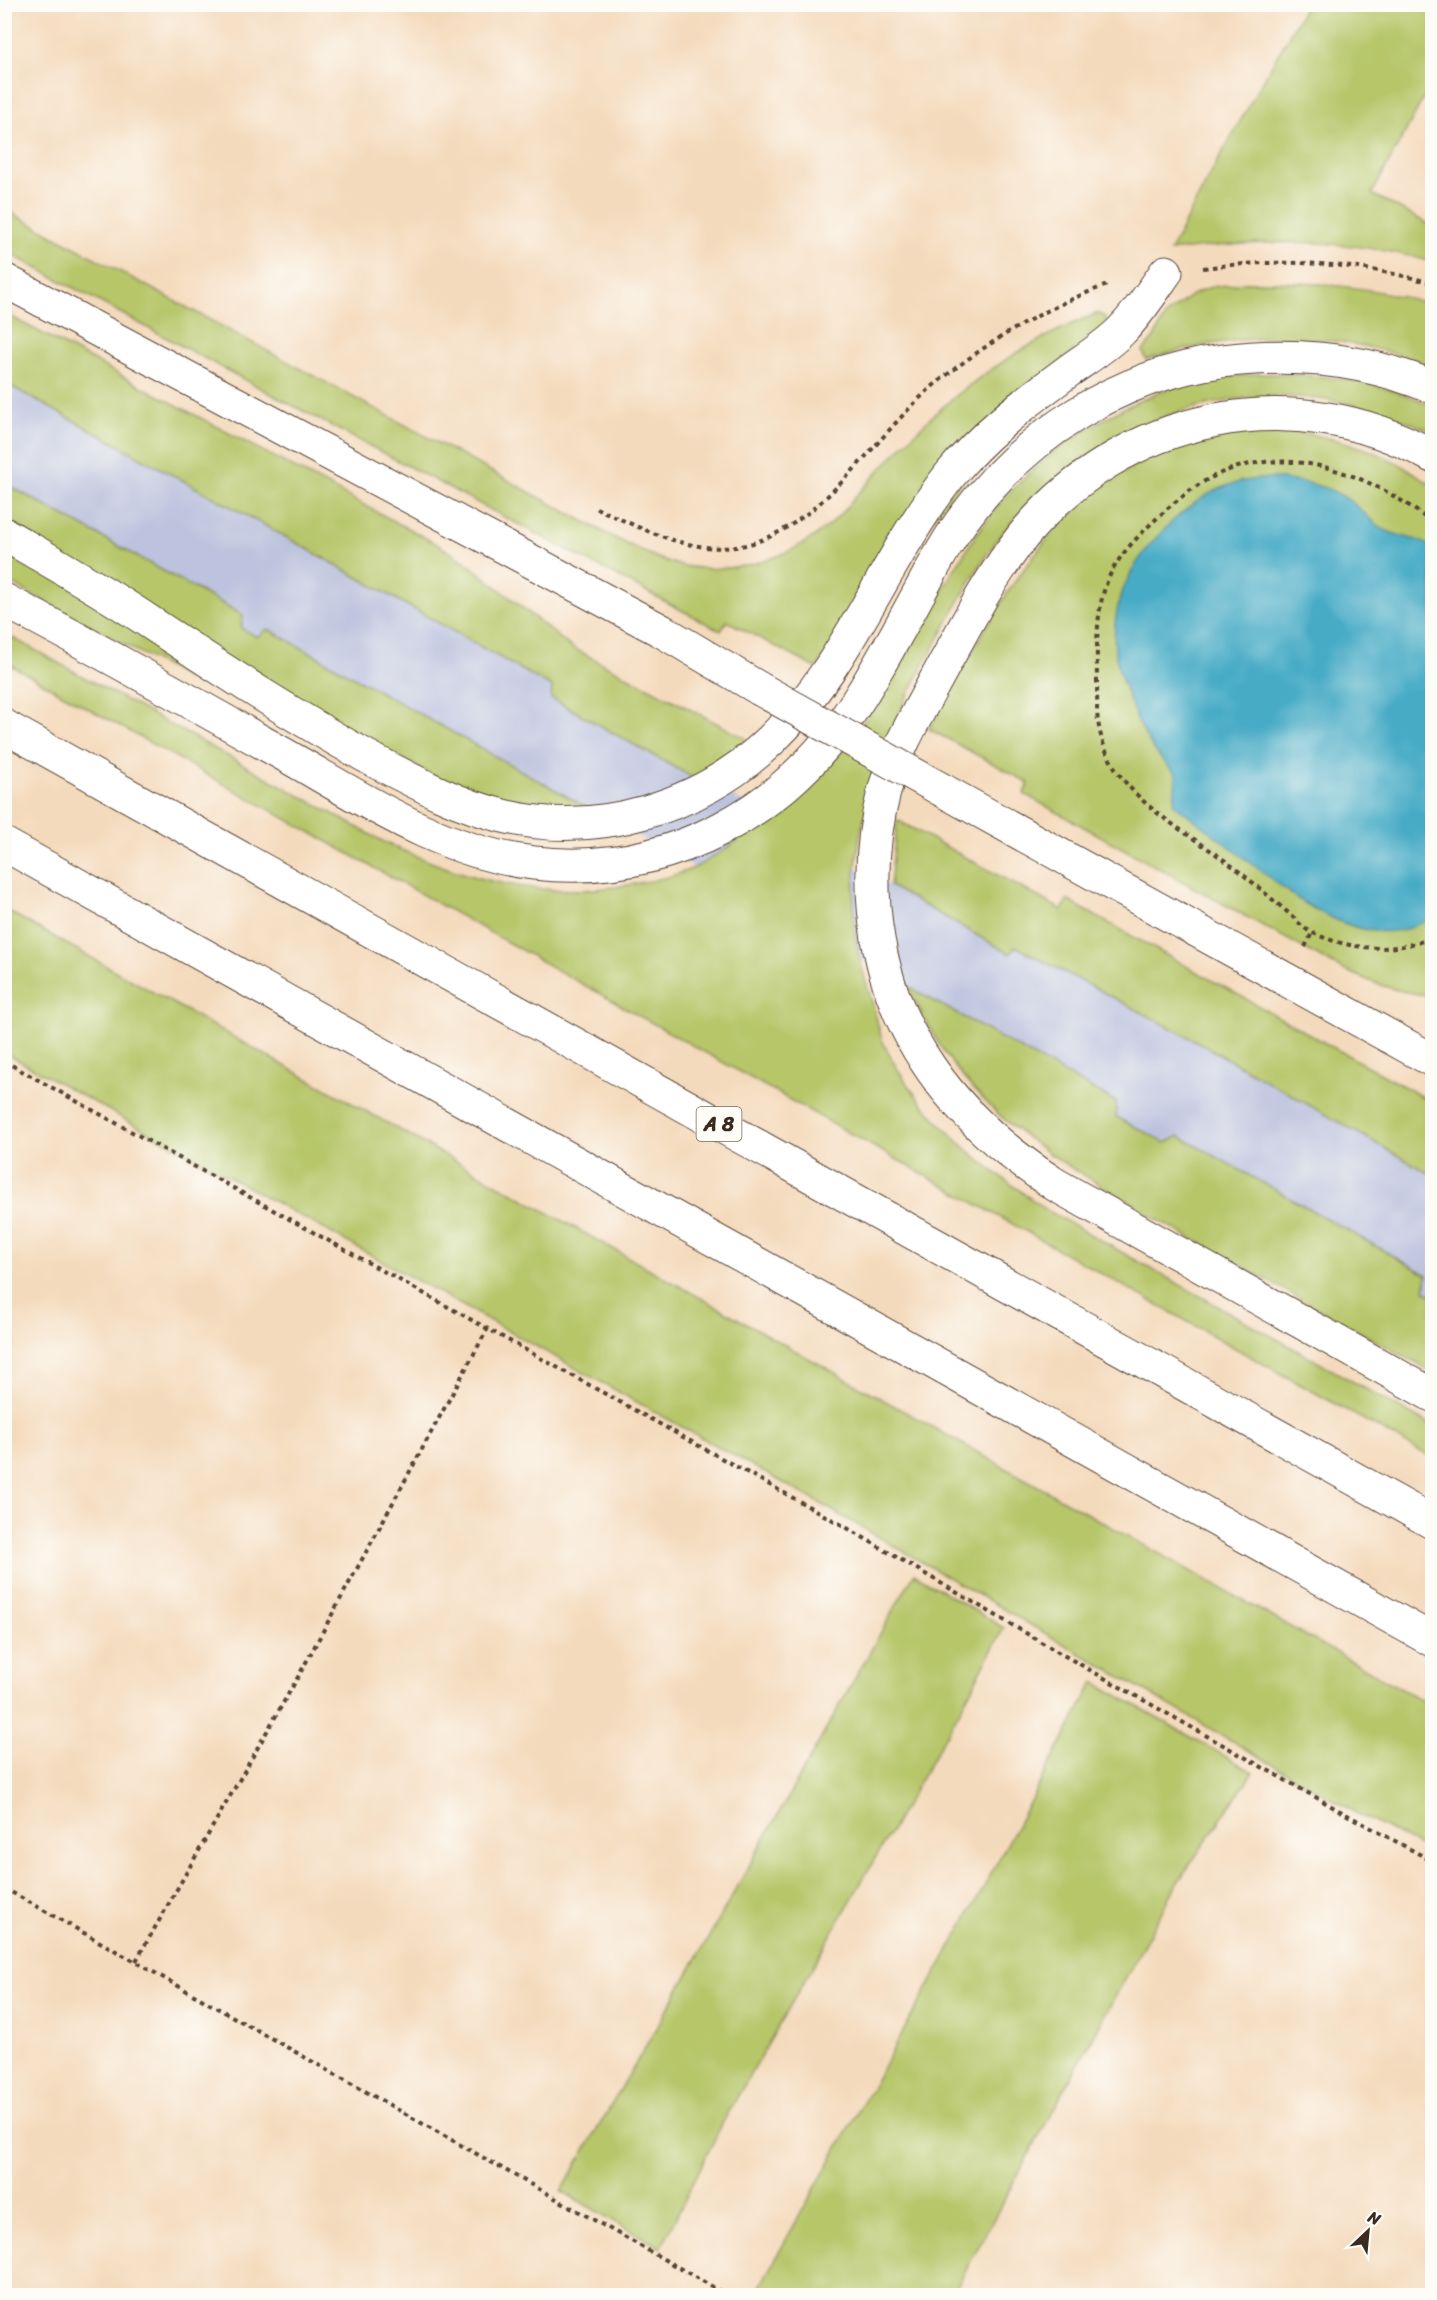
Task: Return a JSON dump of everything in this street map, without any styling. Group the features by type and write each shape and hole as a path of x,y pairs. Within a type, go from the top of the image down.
{"main road":[{"path":"4,534 124,606 237,681 312,727 399,774 458,802 507,817 555,824 584,823 632,816 676,802 720,780 750,760 773,739 822,681 920,520 963,460 1019,408 1120,332 1166,272"},
{"path":"4,280 662,632 760,689 1432,1060"},
{"path":"4,600 383,810 455,844 505,859 534,863 568,865 628,861 677,848 726,827 771,797 796,776 828,740 859,699 942,551 965,516 992,483 1026,451 1086,408 1130,386 1179,369 1215,362 1263,357 1316,359 1371,367 1432,387"},
{"path":"1432,456 1395,437 1355,424 1305,416 1262,414 1200,423 1159,436 1118,456 1076,485 1023,536 995,576 904,742 889,775 879,811 873,887 881,959 898,1012 933,1074 979,1126 1011,1154 1056,1185 1432,1395"},
{"name":"A 8","path":"4,726 1432,1522"},
{"path":"4,844 1432,1640"}],"path":[{"path":"1432,523 1402,501 1366,481 1309,464 1259,463 1225,471 1209,479 1165,510 1149,525 1126,551 1106,584 1100,607 1097,711 1098,727 1107,754 1116,772 1130,788 1147,805 1235,868 1312,933 1348,944 1388,949 1407,947 1432,938"},
{"path":"4,1061 842,1525 1058,1652 1432,1861"},
{"path":"136,1961 304,1666 488,1328"},
{"path":"4,1888 729,2295"}],"shaded area":[{"path":"4,383 304,547 552,688 552,698 700,778 981,938 1014,946 1198,1042 1432,1175 1432,1295 1425,1291 1427,1275 1179,1137 1166,1143 1116,1117 1115,1102 268,630 257,637 241,628 242,615 5,483"}],"green space":[{"path":"1306,5 1432,5 1432,82 1372,194 1432,226 1432,262 1399,254 1334,244 1237,244 1170,251 1217,162"},
{"path":"4,209 613,537 657,558 693,567 734,567 755,563 775,557 812,538 837,518 926,423 973,382 1033,343 1076,322 1098,313 1105,317 1107,322 1104,327 1049,371 816,668 727,621 721,631 5,251"},
{"path":"1253,282 1344,286 1388,293 1432,305 1432,366 1396,354 1360,346 1325,340 1290,338 1219,343 1146,360 1143,351 1153,339 1166,315 1192,295 1211,287"},
{"path":"4,313 435,543 466,562 571,647 751,741 697,780 551,698 552,687 304,547 5,383"},
{"path":"1257,374 1325,377 1390,390 1432,406 1432,432 1376,410 1319,399 1262,397 1206,405 1153,422 1102,447 1054,481 999,537 960,599 903,706 860,836 854,896 856,941 880,1033 898,1069 934,1117 977,1158 1050,1212 1432,1426 1432,1458 5,662 4,633 384,842 415,856 475,877 506,884 568,890 600,889 658,879 704,863 780,811 823,773 860,727 878,700 975,536 1006,496 1041,463 1101,420 1153,395 1192,383"},
{"path":"1280,430 1321,436 1380,454 1416,474 1432,486 1432,995 1383,986 1336,966 1024,794 1029,783 929,729 1011,587 1043,544 1079,506 1120,475 1168,450 1225,435"},
{"path":"4,483 243,615 241,628 257,637 268,629 593,811 553,813 456,788 219,659 200,685 5,580"},
{"path":"897,820 1062,910 1067,900 1432,1102 1432,1175 1198,1042 1015,946 1010,954 890,886"},
{"path":"4,909 1432,1706 1432,1852 1358,1814 816,1501 5,1053"},
{"path":"909,987 1116,1102 1116,1117 1166,1143 1179,1136 1427,1275 1425,1291 1432,1295 1432,1372 1138,1209 1136,1205 1031,1141 975,1091 951,1062 929,1027"},
{"path":"914,1574 1004,1628 952,1725 723,2122 661,2248 561,2191 688,1974"},
{"path":"1094,1682 1253,1772 1178,1882 952,2295 755,2295 977,1900"}],"water":[{"path":"1270,478 1303,482 1334,491 1353,503 1385,530 1421,541 1432,547 1432,917 1415,926 1397,931 1362,929 1327,916 1295,897 1174,804 1176,774 1154,750 1143,732 1121,676 1115,649 1117,611 1129,576 1150,545 1176,518 1209,494 1230,484"}]}
